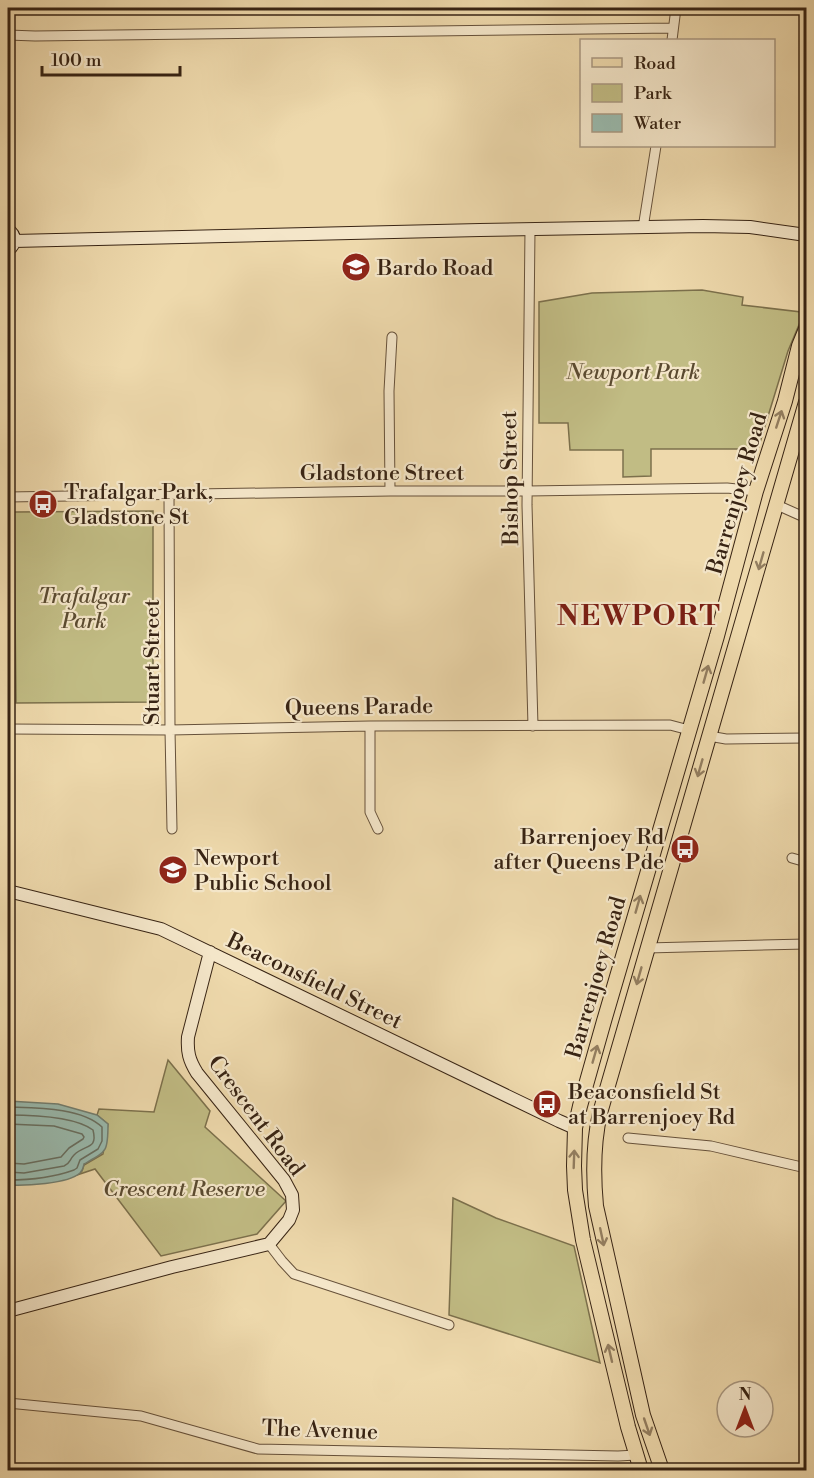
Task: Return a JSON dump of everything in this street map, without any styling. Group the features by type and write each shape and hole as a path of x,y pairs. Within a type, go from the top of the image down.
{"main road":[{"name":"Barrenjoey Road","path":"641,1470 620,1395 583,1240 575,1190 575,1128 604,1021 717,636 756,491 807,329"},
{"path":"788,389 807,394"},
{"name":"Barrenjoey Road","path":"662,1470 643,1415 596,1206 593,1179 595,1135 807,402"},
{"path":"756,491 777,505"},
{"name":"Queens Parade","path":"689,730 709,736"},
{"name":"Beaconsfield Street","path":"575,1128 595,1135"}],"street":[{"path":"672,39 676,8"},
{"path":"8,35 674,28"},
{"path":"643,228 656,147"},
{"path":"8,230 14,235 11,246 456,231 643,228 750,227 807,235"},
{"name":"Bishop Street","path":"530,230 527,505 533,726"},
{"path":"390,491 389,390 392,337"},
{"name":"Gladstone Street","path":"8,496 727,488 756,491"},
{"name":"Stuart Street","path":"169,495 172,829"},
{"path":"777,505 807,518"},
{"name":"Queens Parade","path":"8,729 170,730 370,726 670,725 689,730"},
{"path":"370,726 370,812 378,829"},
{"path":"709,736 726,739 807,738"},
{"path":"792,858 807,862"},
{"name":"Beaconsfield Street","path":"8,891 161,929 575,1128"},
{"path":"648,948 807,944"},
{"name":"Crescent Road","path":"210,952 188,1037 189,1061 285,1180 292,1196 293,1210 289,1220 269,1244"},
{"path":"628,1138 711,1146 807,1168"},
{"path":"8,1311 172,1267 269,1244 294,1274 449,1325"},
{"name":"The Avenue","path":"8,1403 141,1416 258,1449 636,1455"}],"green space":[{"name":"Newport Park","path":"702,290 743,297 742,305 801,312 801,320 788,351 758,449 651,449 651,476 623,477 623,450 570,450 568,423 539,423 539,302 592,293"},
{"name":"Trafalgar Park","path":"153,511 153,702 16,703 14,512"},
{"name":"Crescent Reserve","path":"168,1060 210,1111 205,1127 286,1201 257,1234 161,1256 95,1169 77,1175 82,1171 84,1165 103,1154 108,1124 97,1115 99,1109 154,1112"},
{"path":"453,1198 496,1218 574,1246 600,1363 449,1315"}],"water":[{"path":"8,1101 58,1104 97,1115 108,1124 105,1150 84,1164 80,1173 66,1180 46,1184 8,1185"}],"place":[{"name":"Bardo Road","path":"356,267"},
{"name":"Trafalgar Park, Gladstone St","path":"43,504"},
{"name":"Barrenjoey Rd after Queens Pde","path":"685,849"},
{"name":"Newport Public School","path":"173,870"},
{"name":"Beaconsfield St at Barrenjoey Rd","path":"547,1104"}],"district":[{"name":"NEWPORT","path":"639,615"}]}
